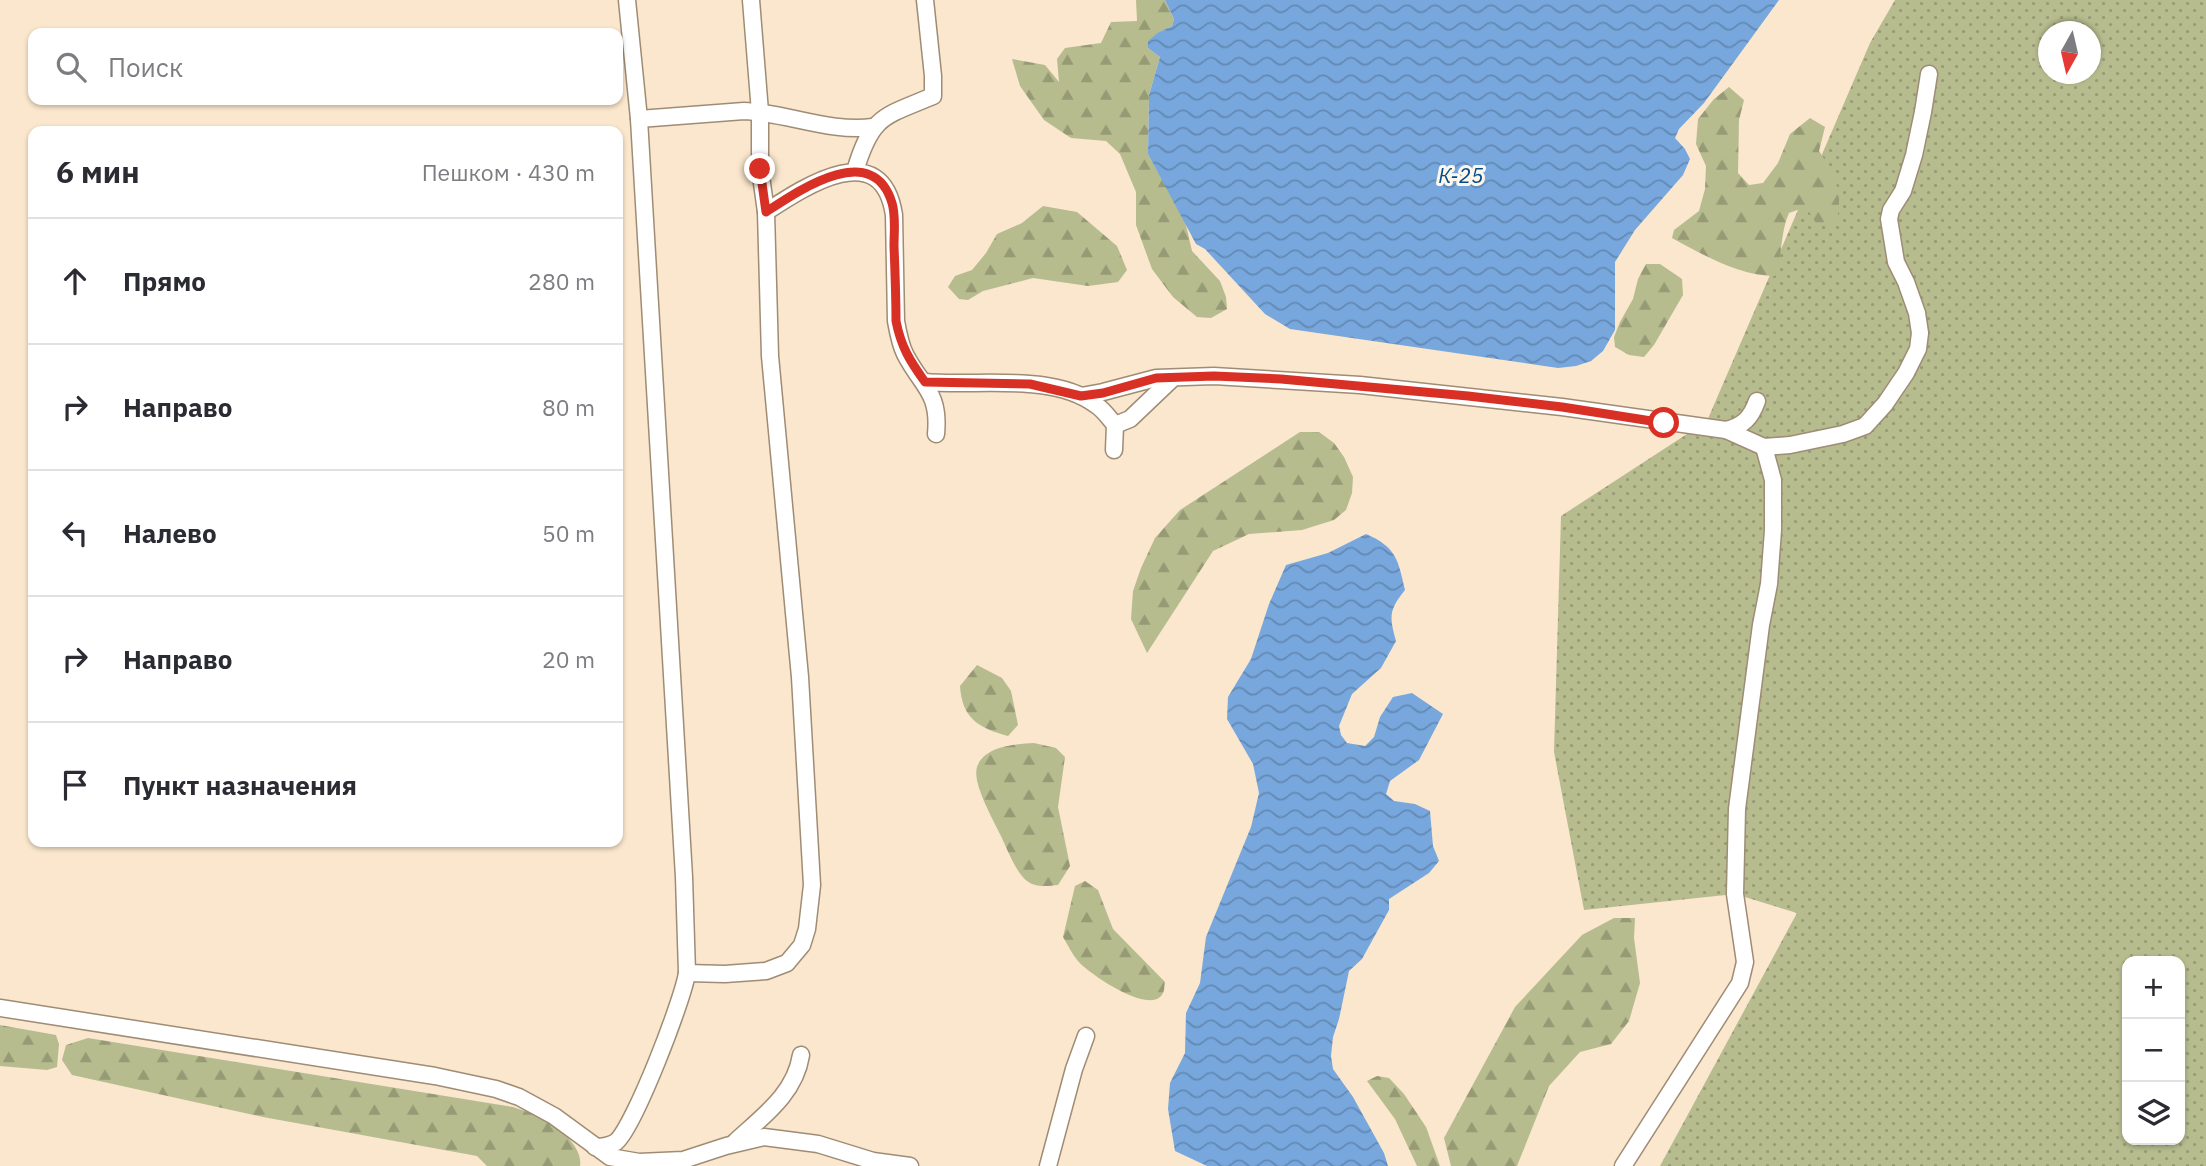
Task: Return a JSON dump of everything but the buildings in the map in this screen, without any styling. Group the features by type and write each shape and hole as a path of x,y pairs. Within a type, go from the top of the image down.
{"street":[{"path":"595,1147 612,1144 627,1127 657,1060 685,988 687,973 684,877 639,119 627,0"},
{"path":"687,973 766,971 787,963 802,945 807,929 812,885 800,677 769,356 766,212 760,169 761,111 751,0"},
{"path":"855,171 873,127 889,113 933,96 925,0"},
{"path":"1081,396 1103,393 1156,378 1214,376 1360,385 1562,407 1726,430 1764,447 1790,445 1843,434 1865,426 1885,404 1906,373 1918,348 1920,333 1917,313 1896,262 1889,219 1891,210 1903,191 1914,155 1929,74"},
{"path":"639,119 761,111 843,127 873,127"},
{"path":"766,212 837,173 855,171 873,177 883,184 893,204 896,321 899,337 905,354 932,394 938,416 936,434"},
{"path":"1115,425 1130,419 1173,378"},
{"path":"925,382 1030,384 1081,396 1097,405 1115,425 1114,450"},
{"path":"1726,430 1746,422 1757,401"},
{"path":"1623,1166 1740,983 1745,962 1735,894 1735,855 1737,808 1761,625 1769,584 1773,530 1773,480 1764,447"},
{"path":"0,1008 435,1076 496,1089 535,1104 595,1147 609,1161 683,1160 764,1137 818,1144 873,1161 910,1166"},
{"path":"1048,1166 1074,1069 1086,1036"},
{"path":"734,1144 784,1095 799,1069 801,1055"}],"green space":[{"path":"1136,0 1165,0 1174,19 1172,26 1159,32 1148,48 1160,57 1149,95 1148,154 1185,221 1192,251 1220,281 1227,309 1211,318 1197,317 1173,297 1152,269 1136,225 1136,192 1120,154 1106,141 1071,138 1044,120 1020,86 1012,59 1045,65 1059,82 1057,59 1065,48 1101,43 1111,22 1137,21"},
{"path":"1895,0 2206,0 2206,1166 1660,1166 1797,913 1735,894 1584,910 1554,752 1561,516 1707,421 1870,43"},
{"path":"1729,87 1744,100 1739,120 1738,173 1749,185 1763,183 1778,163 1790,134 1810,118 1825,127 1819,151 1831,170 1839,196 1835,223 1832,228 1816,223 1806,207 1789,213 1775,276 1735,268 1672,238 1674,230 1699,211 1705,189 1706,166 1696,144 1698,119 1714,99"},
{"path":"1043,206 1077,212 1117,246 1127,270 1118,282 1088,286 1033,278 983,291 968,300 959,299 948,287 955,276 972,270 997,234 1022,223"},
{"path":"1646,264 1660,264 1682,279 1683,295 1644,357 1629,355 1615,347 1614,337 1633,299 1638,279"},
{"path":"1300,432 1319,432 1334,443 1344,457 1353,477 1352,493 1346,510 1334,520 1302,530 1249,534 1213,551 1147,653 1131,619 1133,591 1155,538 1180,510"},
{"path":"977,665 1002,678 1011,691 1018,725 1008,736 980,725 973,720 964,706 960,686"},
{"path":"1034,743 1056,748 1065,757 1058,807 1070,866 1058,885 1038,886 1019,872 988,810 976,774 981,760 993,750"},
{"path":"1085,881 1098,890 1113,929 1165,982 1163,993 1157,999 1147,1000 1120,991 1084,967 1072,952 1063,937 1075,886"},
{"path":"1614,918 1635,918 1634,938 1640,983 1629,1021 1611,1044 1580,1052 1549,1086 1517,1166 1451,1166 1444,1138 1515,1007 1582,935"},
{"path":"0,1025 56,1035 59,1044 57,1067 47,1070 0,1066"},
{"path":"88,1038 513,1107 542,1117 561,1130 575,1147 580,1166 487,1166 477,1156 263,1117 72,1075 62,1060 66,1045"},
{"path":"1377,1076 1389,1078 1404,1094 1426,1127 1440,1166 1417,1166 1395,1119 1367,1081"}],"water":[{"name":"К-25","path":"1165,0 1779,0 1704,103 1679,129 1675,138 1690,159 1683,175 1635,230 1615,262 1615,330 1603,351 1591,361 1558,368 1290,329 1265,314 1205,249 1196,244 1148,154 1149,95 1160,57 1148,48 1148,41 1172,26 1174,19"},
{"path":"1366,534 1390,549 1400,570 1405,590 1393,608 1392,625 1396,641 1381,668 1352,694 1339,726 1341,735 1347,743 1365,746 1374,737 1380,717 1393,697 1412,693 1443,714 1419,760 1390,781 1386,794 1394,801 1415,804 1430,811 1433,846 1439,861 1429,873 1389,899 1389,910 1362,959 1349,971 1333,1037 1333,1069 1353,1097 1384,1153 1388,1166 1207,1166 1175,1151 1168,1109 1170,1083 1185,1053 1186,1013 1200,983 1206,937 1251,827 1259,793 1253,764 1227,719 1228,697 1251,659 1269,604 1286,565 1328,553"}],"route":[{"path":"760,169 766,212 837,173 864,173 883,184 893,204 896,321 899,337 905,354 925,382 1030,384 1081,396 1103,393 1156,378 1214,376 1281,379 1468,396 1664,423"}]}
